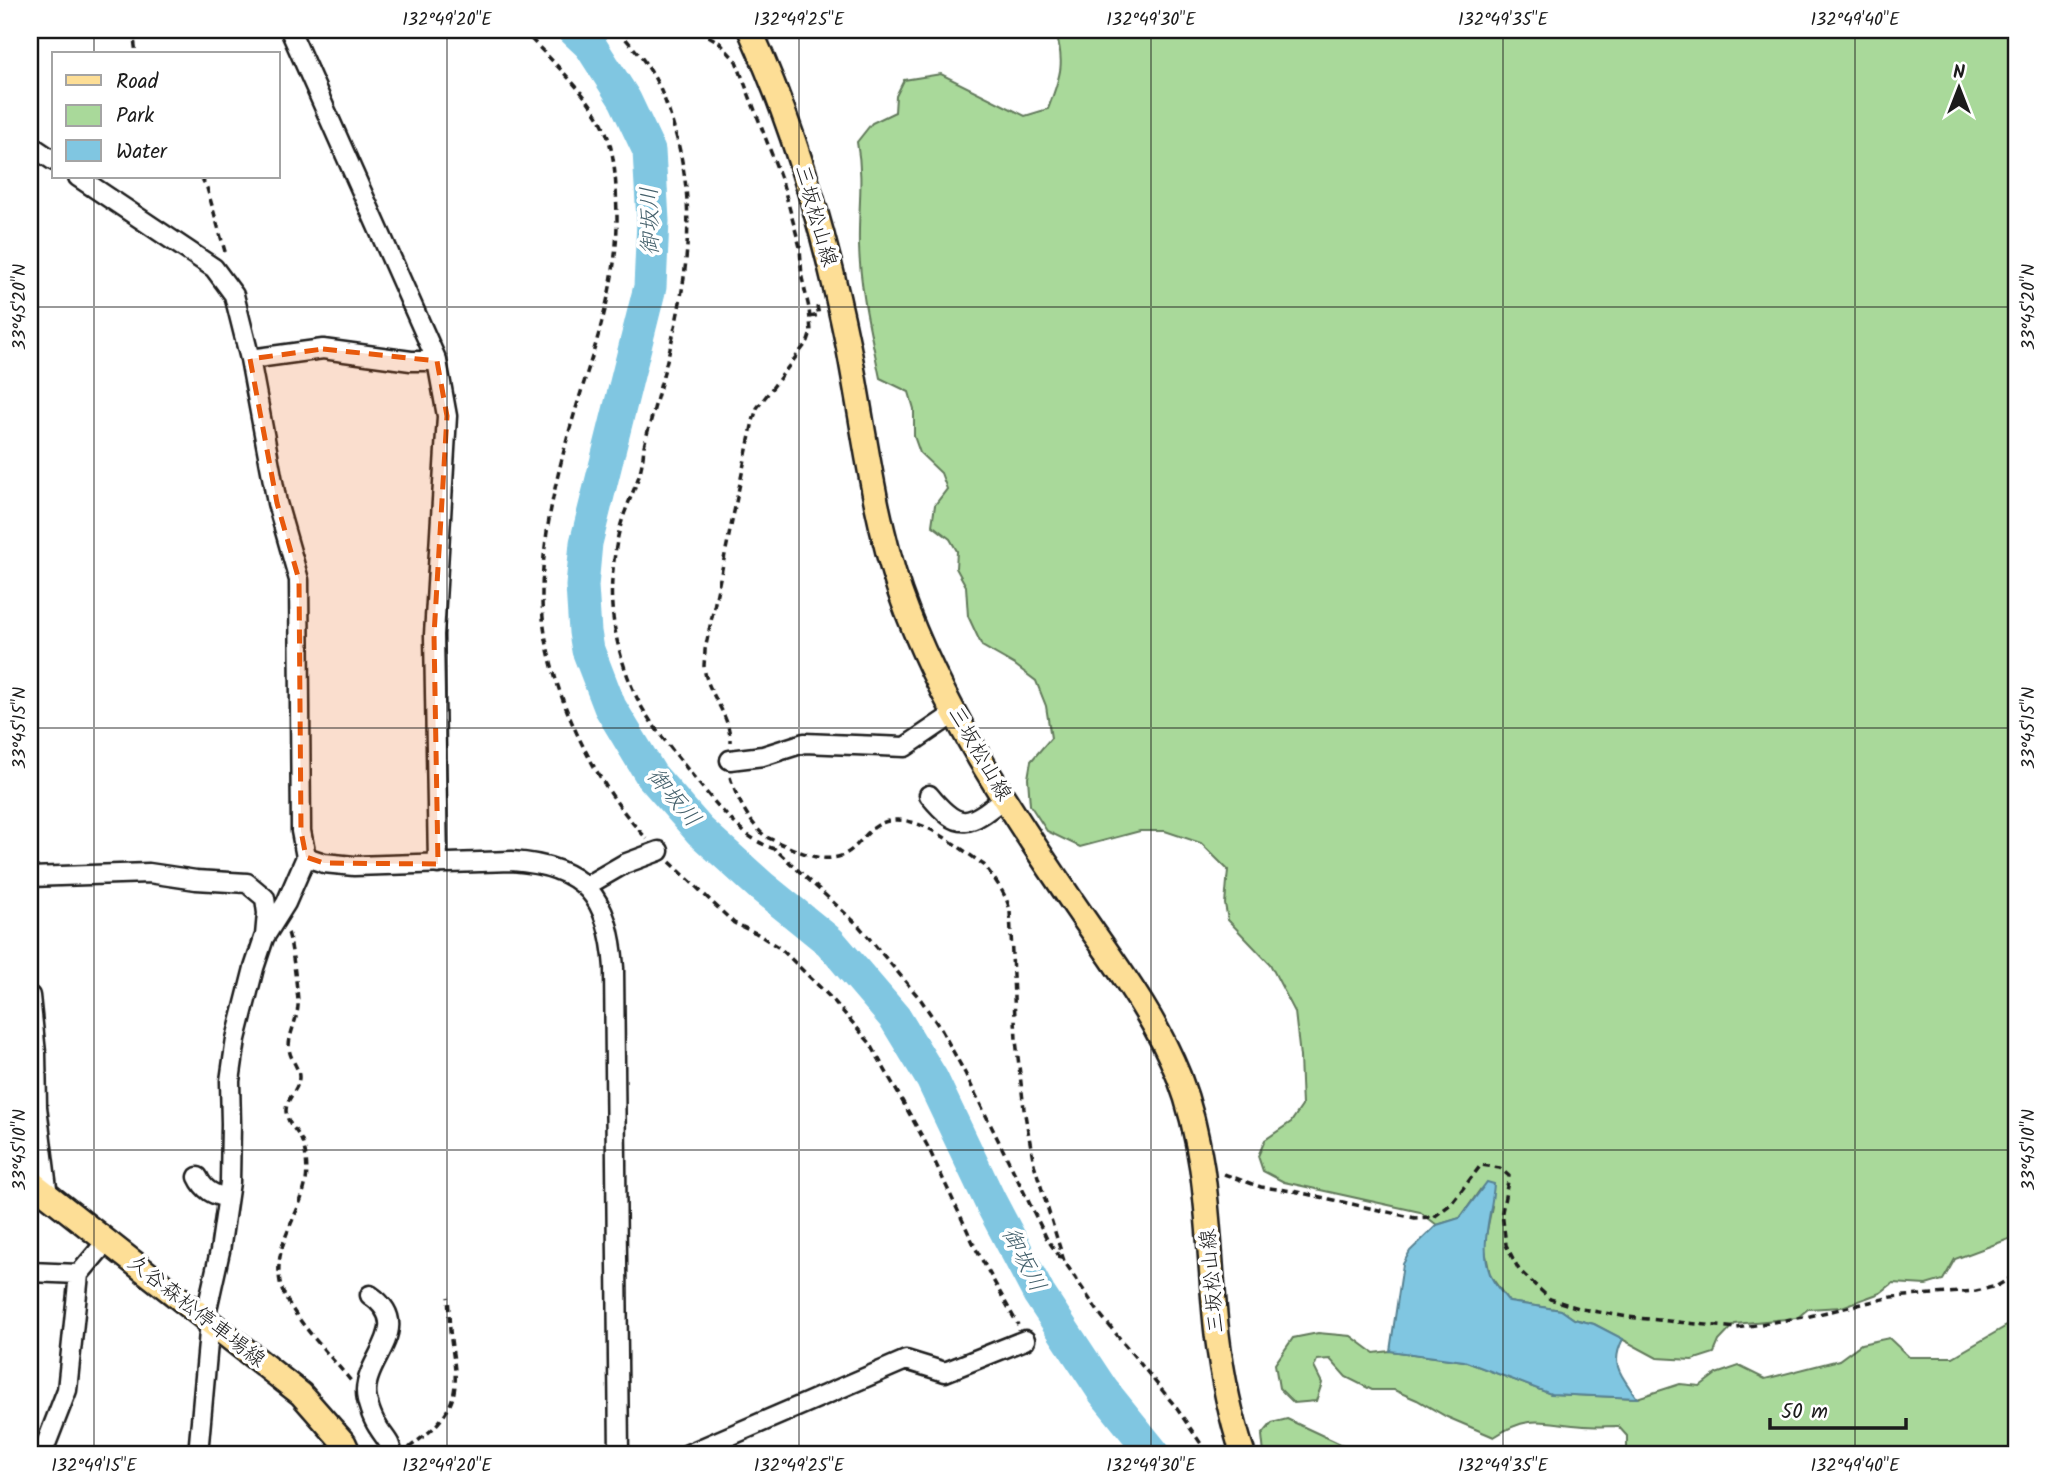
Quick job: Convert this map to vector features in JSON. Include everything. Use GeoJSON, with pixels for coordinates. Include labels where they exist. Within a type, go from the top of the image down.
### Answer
{"type":"FeatureCollection","features":[{"type":"Feature","properties":{"kind":"main road","name":"三坂松山線"},"geometry":{"type":"LineString","coordinates":[[750,30],[788,126],[829,261],[887,551],[920,643],[954,713],[1004,798],[1132,985],[1161,1034],[1180,1079],[1196,1128],[1205,1170],[1217,1335],[1225,1384],[1243,1454]]}},
{"type":"Feature","properties":{"kind":"main road","name":"久谷森松停車場線"},"geometry":{"type":"LineString","coordinates":[[30,1181],[301,1394],[338,1435],[349,1454]]}},
{"type":"Feature","properties":{"kind":"street"},"geometry":{"type":"LineString","coordinates":[[290,30],[437,361],[447,416],[434,635],[438,864]]}},
{"type":"Feature","properties":{"kind":"street"},"geometry":{"type":"LineString","coordinates":[[30,145],[52,160]]}},
{"type":"Feature","properties":{"kind":"street"},"geometry":{"type":"LineString","coordinates":[[80,178],[197,256],[221,276],[234,295],[250,359],[277,503],[299,580],[301,831],[306,857],[277,919],[264,938]]}},
{"type":"Feature","properties":{"kind":"street"},"geometry":{"type":"LineString","coordinates":[[250,359],[323,349],[411,361],[437,361]]}},
{"type":"Feature","properties":{"kind":"street"},"geometry":{"type":"LineString","coordinates":[[730,760],[763,756],[804,743],[905,747],[954,713]]}},
{"type":"Feature","properties":{"kind":"street"},"geometry":{"type":"LineString","coordinates":[[929,794],[943,811],[964,822],[979,818],[1004,798]]}},
{"type":"Feature","properties":{"kind":"street"},"geometry":{"type":"LineString","coordinates":[[586,887],[624,864],[659,851]]}},
{"type":"Feature","properties":{"kind":"street"},"geometry":{"type":"LineString","coordinates":[[306,857],[324,863],[354,866],[534,862],[556,867],[586,887],[606,918],[612,940],[614,968],[619,1454]]}},
{"type":"Feature","properties":{"kind":"street"},"geometry":{"type":"LineString","coordinates":[[30,877],[149,873],[196,880],[247,883],[265,898],[267,913],[264,938],[236,1039],[230,1081],[230,1182],[220,1251],[206,1314],[210,1321],[198,1454]]}},
{"type":"Feature","properties":{"kind":"street"},"geometry":{"type":"LineString","coordinates":[[30,996],[36,1053],[37,1107],[48,1196]]}},
{"type":"Feature","properties":{"kind":"street"},"geometry":{"type":"LineString","coordinates":[[198,1177],[202,1186],[227,1198]]}},
{"type":"Feature","properties":{"kind":"street"},"geometry":{"type":"LineString","coordinates":[[45,1454],[46,1444],[67,1390],[79,1274],[106,1242]]}},
{"type":"Feature","properties":{"kind":"street"},"geometry":{"type":"LineString","coordinates":[[30,1272],[79,1274]]}},
{"type":"Feature","properties":{"kind":"street"},"geometry":{"type":"LineString","coordinates":[[370,1295],[380,1302],[387,1314],[389,1333],[368,1380],[366,1393],[376,1424],[393,1448],[400,1452]]}},
{"type":"Feature","properties":{"kind":"street"},"geometry":{"type":"LineString","coordinates":[[688,1454],[906,1360],[945,1372],[1026,1340]]}},
{"type":"Feature","properties":{"kind":"path"},"geometry":{"type":"LineString","coordinates":[[133,30],[136,52]]}},
{"type":"Feature","properties":{"kind":"path"},"geometry":{"type":"LineString","coordinates":[[523,30],[585,98],[603,124],[612,156],[616,188],[617,228],[613,277],[595,348],[565,444],[546,539],[542,596],[545,633],[556,679],[577,735],[635,826],[734,923],[781,949],[833,1000],[870,1043],[928,1147],[976,1250],[1026,1340]]}},
{"type":"Feature","properties":{"kind":"path"},"geometry":{"type":"LineString","coordinates":[[618,30],[649,68],[672,120],[685,173],[688,215],[687,269],[683,296],[644,446],[643,471],[624,514],[615,554],[612,605],[629,680],[638,701],[657,730],[702,788],[743,832],[762,845],[775,849],[858,925],[921,1000],[959,1063],[1046,1238],[1063,1261]]}},
{"type":"Feature","properties":{"kind":"path"},"geometry":{"type":"LineString","coordinates":[[202,178],[207,187],[227,258],[226,268],[221,276]]}},
{"type":"Feature","properties":{"kind":"path"},"geometry":{"type":"LineString","coordinates":[[277,919],[292,940],[293,970],[299,1001],[289,1048],[299,1076],[298,1083],[288,1099],[287,1118],[304,1148],[307,1177],[285,1235],[279,1269],[280,1283],[286,1298],[311,1333],[355,1387],[366,1393]]}},
{"type":"Feature","properties":{"kind":"path"},"geometry":{"type":"LineString","coordinates":[[1205,1170],[1234,1175],[1261,1187],[1293,1191],[1415,1218],[1434,1217],[1451,1204],[1480,1165],[1500,1168],[1509,1176],[1502,1212],[1506,1245],[1519,1270],[1549,1299],[1582,1309],[1628,1317],[1737,1328],[1810,1316],[1892,1297],[1976,1291],[1997,1286],[2017,1274]]}},
{"type":"Feature","properties":{"kind":"path"},"geometry":{"type":"LineString","coordinates":[[400,1452],[436,1426],[446,1412],[455,1388],[457,1371],[450,1331],[448,1297]]}},
{"type":"Feature","properties":{"kind":"highlighted area"},"geometry":{"type":"Polygon","coordinates":[[[323,349],[437,361],[447,416],[434,635],[438,864],[324,863],[306,857],[301,831],[299,580],[277,503],[250,359],[323,349]]]}},
{"type":"Feature","properties":{"kind":"green space"},"geometry":{"type":"Polygon","coordinates":[[[1055,30],[1473,30],[1486,34],[1491,30],[2017,30],[2017,1236],[1955,1259],[1943,1280],[1926,1285],[1893,1283],[1880,1293],[1842,1307],[1808,1309],[1797,1318],[1735,1324],[1719,1341],[1714,1353],[1692,1360],[1657,1358],[1594,1324],[1574,1319],[1561,1310],[1509,1302],[1490,1275],[1484,1245],[1492,1206],[1480,1190],[1460,1218],[1437,1225],[1420,1212],[1284,1182],[1263,1171],[1258,1156],[1265,1140],[1291,1122],[1302,1106],[1295,1012],[1270,964],[1228,920],[1225,904],[1228,870],[1201,843],[1165,831],[1140,831],[1080,847],[1047,831],[1030,805],[1028,778],[1031,761],[1051,738],[1046,706],[1036,681],[982,646],[968,616],[966,586],[956,568],[957,551],[950,539],[932,525],[935,505],[947,489],[941,473],[920,453],[914,436],[914,409],[909,392],[880,378],[866,312],[860,262],[857,142],[872,123],[895,112],[896,96],[904,80],[941,74],[1025,116],[1048,109],[1056,88],[1061,61],[1055,30]]]}},
{"type":"Feature","properties":{"kind":"green space"},"geometry":{"type":"Polygon","coordinates":[[[2017,1320],[2017,1454],[1627,1454],[1627,1436],[1618,1426],[1539,1421],[1519,1424],[1494,1437],[1394,1390],[1372,1390],[1346,1377],[1330,1359],[1317,1360],[1314,1367],[1322,1383],[1316,1401],[1294,1403],[1279,1388],[1275,1364],[1293,1338],[1318,1333],[1351,1336],[1374,1353],[1390,1351],[1464,1361],[1551,1394],[1637,1398],[1680,1384],[1700,1386],[1716,1374],[1739,1366],[1765,1379],[1839,1360],[1861,1344],[1889,1338],[1909,1357],[1953,1357],[2017,1320]]]}},
{"type":"Feature","properties":{"kind":"green space"},"geometry":{"type":"Polygon","coordinates":[[[1287,1419],[1362,1454],[1264,1454],[1262,1435],[1272,1423],[1287,1419]]]}},
{"type":"Feature","properties":{"kind":"water"},"geometry":{"type":"Polygon","coordinates":[[[1487,1182],[1494,1184],[1486,1252],[1490,1274],[1496,1285],[1509,1302],[1561,1310],[1574,1319],[1594,1324],[1623,1339],[1617,1364],[1622,1377],[1637,1398],[1551,1394],[1464,1361],[1390,1351],[1403,1264],[1410,1251],[1437,1225],[1460,1218],[1487,1182]]]}},
{"type":"Feature","properties":{"kind":"waterway","name":"御坂川"},"geometry":{"type":"LineString","coordinates":[[574,30],[590,45],[625,100],[649,151],[653,221],[650,287],[586,543],[582,586],[588,650],[610,707],[651,775],[700,831],[761,886],[830,942],[895,1018],[932,1079],[990,1201],[1039,1294],[1103,1391],[1154,1454]]}}]}
